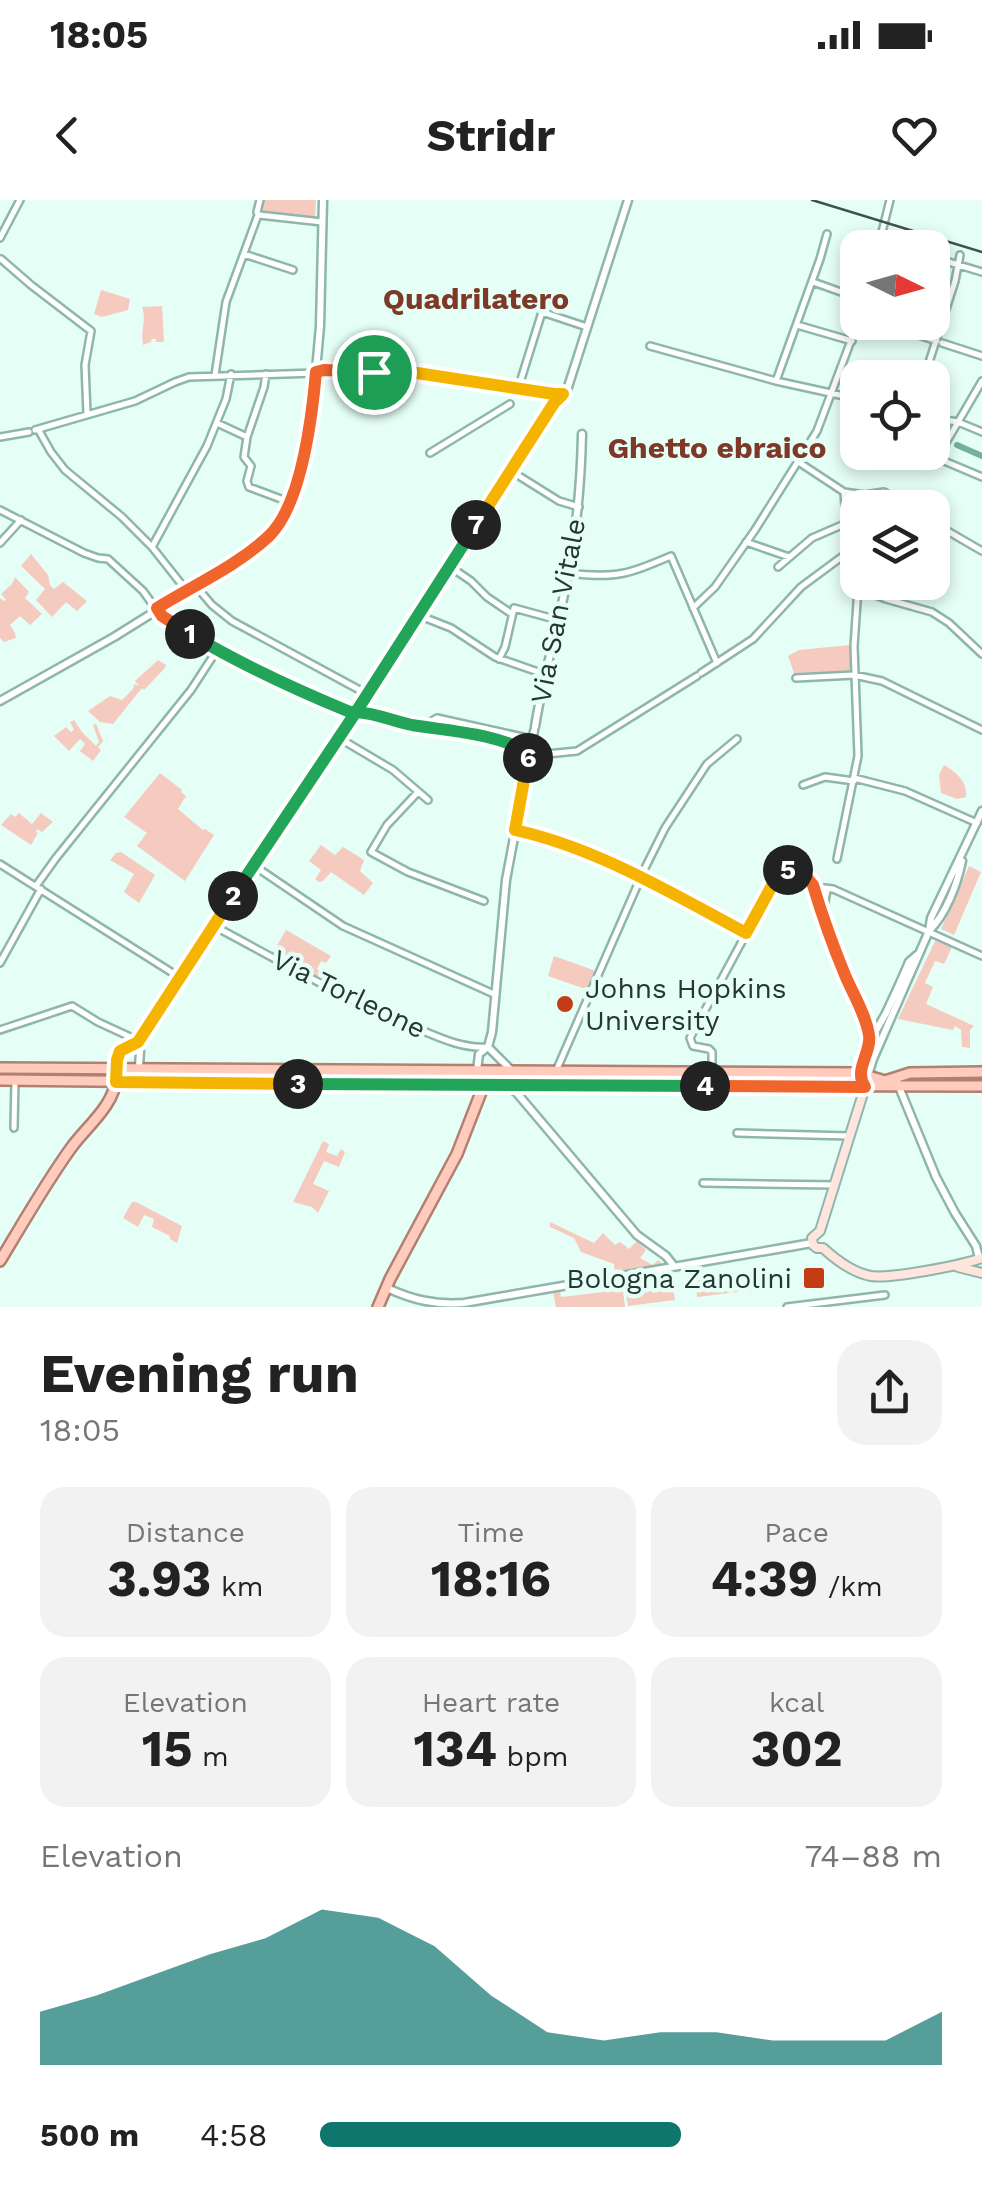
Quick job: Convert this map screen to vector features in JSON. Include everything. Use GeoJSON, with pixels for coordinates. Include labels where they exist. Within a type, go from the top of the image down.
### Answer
{"type":"FeatureCollection","features":[{"type":"Feature","properties":{"kind":"main road"},"geometry":{"type":"LineString","coordinates":[[0,1068],[116,1082],[865,1087],[898,1082],[920,1072],[982,1072]]}},
{"type":"Feature","properties":{"kind":"main road"},"geometry":{"type":"LineString","coordinates":[[0,1080],[83,1075],[98,1070],[512,1071],[865,1074],[898,1082],[982,1086]]}},
{"type":"Feature","properties":{"kind":"main road"},"geometry":{"type":"LineString","coordinates":[[0,1260],[72,1146],[109,1100],[116,1070]]}},
{"type":"Feature","properties":{"kind":"main road"},"geometry":{"type":"LineString","coordinates":[[477,1071],[484,1085]]}},
{"type":"Feature","properties":{"kind":"main road"},"geometry":{"type":"LineString","coordinates":[[378,1307],[458,1153],[492,1071]]}},
{"type":"Feature","properties":{"kind":"main road"},"geometry":{"type":"LineString","coordinates":[[820,1234],[865,1087]]}},
{"type":"Feature","properties":{"kind":"main road"},"geometry":{"type":"LineString","coordinates":[[823,1248],[824,1235],[813,1236],[815,1248],[823,1248],[872,1276],[980,1267]]}},
{"type":"Feature","properties":{"kind":"street"},"geometry":{"type":"LineString","coordinates":[[0,238],[20,200]]}},
{"type":"Feature","properties":{"kind":"street"},"geometry":{"type":"LineString","coordinates":[[215,375],[226,302],[260,200]]}},
{"type":"Feature","properties":{"kind":"street"},"geometry":{"type":"LineString","coordinates":[[0,701],[231,564],[268,536],[283,516],[308,432],[316,372],[322,200]]}},
{"type":"Feature","properties":{"kind":"street"},"geometry":{"type":"LineString","coordinates":[[98,1070],[138,1041],[554,403],[567,390],[628,200]]}},
{"type":"Feature","properties":{"kind":"street"},"geometry":{"type":"LineString","coordinates":[[882,230],[890,200]]}},
{"type":"Feature","properties":{"kind":"street"},"geometry":{"type":"LineString","coordinates":[[258,215],[322,222]]}},
{"type":"Feature","properties":{"kind":"street"},"geometry":{"type":"LineString","coordinates":[[776,380],[827,234]]}},
{"type":"Feature","properties":{"kind":"street"},"geometry":{"type":"LineString","coordinates":[[244,254],[294,270]]}},
{"type":"Feature","properties":{"kind":"street"},"geometry":{"type":"LineString","coordinates":[[931,360],[960,255]]}},
{"type":"Feature","properties":{"kind":"street"},"geometry":{"type":"LineString","coordinates":[[0,257],[89,328],[92,335],[85,365],[87,414]]}},
{"type":"Feature","properties":{"kind":"street"},"geometry":{"type":"LineString","coordinates":[[950,262],[982,272]]}},
{"type":"Feature","properties":{"kind":"street"},"geometry":{"type":"LineString","coordinates":[[812,282],[840,292]]}},
{"type":"Feature","properties":{"kind":"street"},"geometry":{"type":"LineString","coordinates":[[518,388],[542,312],[587,327]]}},
{"type":"Feature","properties":{"kind":"street"},"geometry":{"type":"LineString","coordinates":[[693,608],[715,587],[819,426],[852,341],[796,325]]}},
{"type":"Feature","properties":{"kind":"street"},"geometry":{"type":"LineString","coordinates":[[932,340],[982,356]]}},
{"type":"Feature","properties":{"kind":"street"},"geometry":{"type":"LineString","coordinates":[[374,345],[374,372]]}},
{"type":"Feature","properties":{"kind":"street"},"geometry":{"type":"LineString","coordinates":[[650,346],[840,395]]}},
{"type":"Feature","properties":{"kind":"street"},"geometry":{"type":"LineString","coordinates":[[0,437],[135,401],[189,377],[215,375],[401,371],[563,394]]}},
{"type":"Feature","properties":{"kind":"street"},"geometry":{"type":"LineString","coordinates":[[152,547],[217,423],[231,374]]}},
{"type":"Feature","properties":{"kind":"street"},"geometry":{"type":"LineString","coordinates":[[266,374],[244,454],[251,466],[247,481],[249,487],[290,502]]}},
{"type":"Feature","properties":{"kind":"street"},"geometry":{"type":"LineString","coordinates":[[982,381],[937,458],[982,477]]}},
{"type":"Feature","properties":{"kind":"street"},"geometry":{"type":"LineString","coordinates":[[430,453],[510,404]]}},
{"type":"Feature","properties":{"kind":"street"},"geometry":{"type":"LineString","coordinates":[[950,421],[982,432]]}},
{"type":"Feature","properties":{"kind":"street"},"geometry":{"type":"LineString","coordinates":[[217,423],[248,437]]}},
{"type":"Feature","properties":{"kind":"street"},"geometry":{"type":"LineString","coordinates":[[34,430],[65,470],[122,517],[186,590]]}},
{"type":"Feature","properties":{"kind":"street","name":"Via San Vitale"},"geometry":{"type":"LineString","coordinates":[[490,1049],[500,906],[544,674],[568,574],[578,507],[582,434]]}},
{"type":"Feature","properties":{"kind":"street"},"geometry":{"type":"LineString","coordinates":[[797,461],[841,490]]}},
{"type":"Feature","properties":{"kind":"street"},"geometry":{"type":"LineString","coordinates":[[511,470],[559,501],[578,507]]}},
{"type":"Feature","properties":{"kind":"street"},"geometry":{"type":"LineString","coordinates":[[0,510],[84,553],[106,558],[143,590],[165,618],[292,688],[350,712],[516,745],[529,753],[578,751],[756,636],[804,584],[840,558]]}},
{"type":"Feature","properties":{"kind":"street"},"geometry":{"type":"LineString","coordinates":[[0,543],[21,520]]}},
{"type":"Feature","properties":{"kind":"street"},"geometry":{"type":"LineString","coordinates":[[778,567],[812,538],[840,525]]}},
{"type":"Feature","properties":{"kind":"street"},"geometry":{"type":"LineString","coordinates":[[950,532],[982,551]]}},
{"type":"Feature","properties":{"kind":"street"},"geometry":{"type":"LineString","coordinates":[[746,542],[789,557]]}},
{"type":"Feature","properties":{"kind":"street"},"geometry":{"type":"LineString","coordinates":[[568,574],[617,576],[670,556],[716,663]]}},
{"type":"Feature","properties":{"kind":"street"},"geometry":{"type":"LineString","coordinates":[[449,566],[512,614]]}},
{"type":"Feature","properties":{"kind":"street"},"geometry":{"type":"LineString","coordinates":[[195,585],[215,609],[232,621],[367,694]]}},
{"type":"Feature","properties":{"kind":"street"},"geometry":{"type":"LineString","coordinates":[[836,859],[854,780],[858,728],[854,675],[857,600]]}},
{"type":"Feature","properties":{"kind":"street"},"geometry":{"type":"LineString","coordinates":[[886,600],[932,612],[982,654]]}},
{"type":"Feature","properties":{"kind":"street"},"geometry":{"type":"LineString","coordinates":[[499,659],[516,608],[558,620]]}},
{"type":"Feature","properties":{"kind":"street"},"geometry":{"type":"LineString","coordinates":[[418,615],[451,628],[499,659],[544,674]]}},
{"type":"Feature","properties":{"kind":"street"},"geometry":{"type":"LineString","coordinates":[[0,963],[56,858],[191,690],[217,650]]}},
{"type":"Feature","properties":{"kind":"street"},"geometry":{"type":"LineString","coordinates":[[796,678],[854,675],[896,687],[982,730]]}},
{"type":"Feature","properties":{"kind":"street"},"geometry":{"type":"LineString","coordinates":[[425,725],[437,718],[497,732],[534,732]]}},
{"type":"Feature","properties":{"kind":"street"},"geometry":{"type":"LineString","coordinates":[[495,741],[497,732]]}},
{"type":"Feature","properties":{"kind":"street"},"geometry":{"type":"LineString","coordinates":[[339,738],[393,770],[428,800]]}},
{"type":"Feature","properties":{"kind":"street"},"geometry":{"type":"LineString","coordinates":[[556,1072],[670,821],[707,764],[737,739]]}},
{"type":"Feature","properties":{"kind":"street"},"geometry":{"type":"LineString","coordinates":[[803,785],[825,778],[905,790],[976,823]]}},
{"type":"Feature","properties":{"kind":"street"},"geometry":{"type":"LineString","coordinates":[[418,792],[387,825],[371,852],[399,868],[484,901]]}},
{"type":"Feature","properties":{"kind":"street"},"geometry":{"type":"LineString","coordinates":[[865,1074],[864,1058],[873,1035],[915,965],[929,931],[938,922],[982,811]]}},
{"type":"Feature","properties":{"kind":"street"},"geometry":{"type":"LineString","coordinates":[[515,830],[580,850],[746,933]]}},
{"type":"Feature","properties":{"kind":"street"},"geometry":{"type":"LineString","coordinates":[[0,864],[180,977]]}},
{"type":"Feature","properties":{"kind":"street"},"geometry":{"type":"LineString","coordinates":[[253,865],[343,926],[496,995]]}},
{"type":"Feature","properties":{"kind":"street"},"geometry":{"type":"LineString","coordinates":[[712,1086],[711,1050],[692,1046],[690,1038],[781,869],[818,889],[833,889],[982,956]]}},
{"type":"Feature","properties":{"kind":"street"},"geometry":{"type":"LineString","coordinates":[[812,883],[873,1035]]}},
{"type":"Feature","properties":{"kind":"street"},"geometry":{"type":"LineString","coordinates":[[824,915],[827,890]]}},
{"type":"Feature","properties":{"kind":"street","name":"Via Torleone"},"geometry":{"type":"LineString","coordinates":[[214,926],[378,1013],[456,1044],[490,1049]]}},
{"type":"Feature","properties":{"kind":"street"},"geometry":{"type":"LineString","coordinates":[[0,1030],[72,1006],[138,1041],[138,1082]]}},
{"type":"Feature","properties":{"kind":"street"},"geometry":{"type":"LineString","coordinates":[[865,1087],[861,1083],[888,1014]]}},
{"type":"Feature","properties":{"kind":"street"},"geometry":{"type":"LineString","coordinates":[[477,1071],[479,1054],[490,1049]]}},
{"type":"Feature","properties":{"kind":"street"},"geometry":{"type":"LineString","coordinates":[[490,1049],[492,1071]]}},
{"type":"Feature","properties":{"kind":"street"},"geometry":{"type":"LineString","coordinates":[[490,1049],[512,1071]]}},
{"type":"Feature","properties":{"kind":"street"},"geometry":{"type":"LineString","coordinates":[[116,1070],[120,1051]]}},
{"type":"Feature","properties":{"kind":"street"},"geometry":{"type":"LineString","coordinates":[[875,1053],[876,1071],[885,1080]]}},
{"type":"Feature","properties":{"kind":"street"},"geometry":{"type":"LineString","coordinates":[[14,1080],[14,1128]]}},
{"type":"Feature","properties":{"kind":"street"},"geometry":{"type":"LineString","coordinates":[[898,1082],[930,1164],[954,1213],[976,1246],[980,1267]]}},
{"type":"Feature","properties":{"kind":"street"},"geometry":{"type":"LineString","coordinates":[[505,1085],[637,1235],[674,1266]]}},
{"type":"Feature","properties":{"kind":"street"},"geometry":{"type":"LineString","coordinates":[[526,1105],[525,1092],[531,1085]]}},
{"type":"Feature","properties":{"kind":"street"},"geometry":{"type":"LineString","coordinates":[[736,1133],[850,1136]]}},
{"type":"Feature","properties":{"kind":"street"},"geometry":{"type":"LineString","coordinates":[[703,1183],[835,1185]]}},
{"type":"Feature","properties":{"kind":"street"},"geometry":{"type":"LineString","coordinates":[[387,1288],[426,1302],[452,1304],[812,1243]]}},
{"type":"Feature","properties":{"kind":"street"},"geometry":{"type":"LineString","coordinates":[[666,1256],[686,1263]]}},
{"type":"Feature","properties":{"kind":"street"},"geometry":{"type":"LineString","coordinates":[[786,1307],[885,1295]]}},
{"type":"Feature","properties":{"kind":"shaded area"},"geometry":{"type":"Polygon","coordinates":[[[262,200],[316,200],[315,218],[263,213],[262,200]]]}},
{"type":"Feature","properties":{"kind":"shaded area"},"geometry":{"type":"Polygon","coordinates":[[[101,290],[130,299],[128,310],[102,317],[94,314],[101,290]]]}},
{"type":"Feature","properties":{"kind":"shaded area"},"geometry":{"type":"Polygon","coordinates":[[[162,306],[164,342],[152,339],[143,345],[142,307],[162,306]]]}},
{"type":"Feature","properties":{"kind":"shaded area"},"geometry":{"type":"Polygon","coordinates":[[[31,554],[54,589],[63,582],[87,601],[77,611],[66,602],[52,617],[36,600],[45,589],[21,566],[31,554]]]}},
{"type":"Feature","properties":{"kind":"shaded area"},"geometry":{"type":"Polygon","coordinates":[[[15,577],[29,592],[25,598],[42,614],[30,625],[20,616],[10,625],[16,638],[4,642],[0,638],[0,598],[6,600],[1,594],[15,577]]]}},
{"type":"Feature","properties":{"kind":"shaded area"},"geometry":{"type":"Polygon","coordinates":[[[850,645],[851,673],[795,676],[788,656],[799,650],[850,645]]]}},
{"type":"Feature","properties":{"kind":"shaded area"},"geometry":{"type":"Polygon","coordinates":[[[158,660],[166,665],[164,669],[142,688],[113,724],[100,722],[88,711],[110,696],[122,700],[134,684],[139,686],[135,681],[158,660]]]}},
{"type":"Feature","properties":{"kind":"shaded area"},"geometry":{"type":"Polygon","coordinates":[[[74,720],[96,746],[96,724],[103,741],[93,761],[80,751],[85,744],[80,739],[69,751],[54,736],[66,727],[74,730],[70,722],[74,720]]]}},
{"type":"Feature","properties":{"kind":"shaded area"},"geometry":{"type":"Polygon","coordinates":[[[944,765],[960,778],[966,797],[957,799],[941,793],[939,775],[944,765]]]}},
{"type":"Feature","properties":{"kind":"shaded area"},"geometry":{"type":"Polygon","coordinates":[[[160,773],[186,796],[178,809],[214,835],[185,881],[137,846],[147,833],[124,817],[160,773]]]}},
{"type":"Feature","properties":{"kind":"shaded area"},"geometry":{"type":"Polygon","coordinates":[[[19,813],[32,824],[41,813],[53,822],[42,832],[37,829],[31,845],[1,825],[11,814],[15,817],[19,813]]]}},
{"type":"Feature","properties":{"kind":"shaded area"},"geometry":{"type":"Polygon","coordinates":[[[321,845],[335,855],[343,847],[364,860],[360,871],[373,883],[364,895],[331,872],[323,881],[315,879],[321,870],[309,861],[321,845]]]}},
{"type":"Feature","properties":{"kind":"shaded area"},"geometry":{"type":"Polygon","coordinates":[[[121,852],[155,875],[139,903],[124,892],[134,874],[110,860],[121,852]]]}},
{"type":"Feature","properties":{"kind":"shaded area"},"geometry":{"type":"Polygon","coordinates":[[[969,866],[981,872],[954,935],[941,929],[969,866]]]}},
{"type":"Feature","properties":{"kind":"shaded area"},"geometry":{"type":"Polygon","coordinates":[[[286,930],[331,956],[326,963],[321,961],[316,980],[272,954],[286,930]]]}},
{"type":"Feature","properties":{"kind":"shaded area"},"geometry":{"type":"Polygon","coordinates":[[[936,939],[952,947],[944,964],[935,961],[925,983],[933,987],[926,1004],[974,1026],[970,1030],[970,1048],[962,1047],[961,1030],[955,1026],[953,1030],[898,1019],[936,939]]]}},
{"type":"Feature","properties":{"kind":"shaded area"},"geometry":{"type":"Polygon","coordinates":[[[554,956],[596,971],[588,990],[548,976],[554,956]]]}},
{"type":"Feature","properties":{"kind":"shaded area"},"geometry":{"type":"Polygon","coordinates":[[[323,1141],[329,1144],[326,1152],[337,1156],[341,1149],[345,1152],[339,1167],[324,1161],[313,1184],[329,1191],[318,1213],[312,1207],[293,1202],[323,1141]]]}},
{"type":"Feature","properties":{"kind":"shaded area"},"geometry":{"type":"Polygon","coordinates":[[[132,1202],[182,1226],[177,1243],[152,1227],[154,1219],[144,1215],[138,1227],[123,1218],[132,1202]]]}},
{"type":"Feature","properties":{"kind":"shaded area"},"geometry":{"type":"Polygon","coordinates":[[[550,1222],[594,1243],[603,1233],[615,1245],[620,1242],[629,1249],[637,1241],[646,1250],[640,1258],[653,1265],[658,1260],[664,1265],[615,1273],[614,1264],[581,1252],[574,1238],[550,1227],[550,1222]]]}},
{"type":"Feature","properties":{"kind":"shaded area"},"geometry":{"type":"Polygon","coordinates":[[[760,1271],[761,1289],[697,1297],[695,1278],[760,1271]]]}},
{"type":"Feature","properties":{"kind":"shaded area"},"geometry":{"type":"Polygon","coordinates":[[[672,1282],[675,1300],[628,1306],[625,1288],[672,1282]]]}},
{"type":"Feature","properties":{"kind":"shaded area"},"geometry":{"type":"Polygon","coordinates":[[[602,1283],[622,1283],[625,1307],[556,1307],[553,1292],[560,1291],[561,1297],[603,1292],[602,1283]]]}},
{"type":"Feature","properties":{"kind":"waterway"},"geometry":{"type":"LineString","coordinates":[[957,445],[982,456]]}},
{"type":"Feature","properties":{"kind":"tram line"},"geometry":{"type":"LineString","coordinates":[[812,200],[982,252]]}},
{"type":"Feature","properties":{"kind":"place","name":"Johns Hopkins University"},"geometry":{"type":"Point","coordinates":[565,1004]}},
{"type":"Feature","properties":{"kind":"place","name":"Bologna Zanolini"},"geometry":{"type":"Point","coordinates":[814,1278]}},
{"type":"Feature","properties":{"kind":"district","name":"Quadrilatero"},"geometry":{"type":"Point","coordinates":[476,298]}},
{"type":"Feature","properties":{"kind":"district","name":"Ghetto ebraico"},"geometry":{"type":"Point","coordinates":[717,447]}},
{"type":"Feature","properties":{"kind":"route"},"geometry":{"type":"LineString","coordinates":[[374,372],[316,372],[300,468],[290,502],[276,528],[231,564],[157,608],[162,616],[226,656],[356,712],[138,1042],[120,1051],[116,1082],[865,1087],[860,1080],[871,1039],[808,879],[781,869],[746,933],[639,876],[580,850],[515,830],[529,753],[516,745],[356,712],[563,394],[401,371],[374,372]]}}]}
